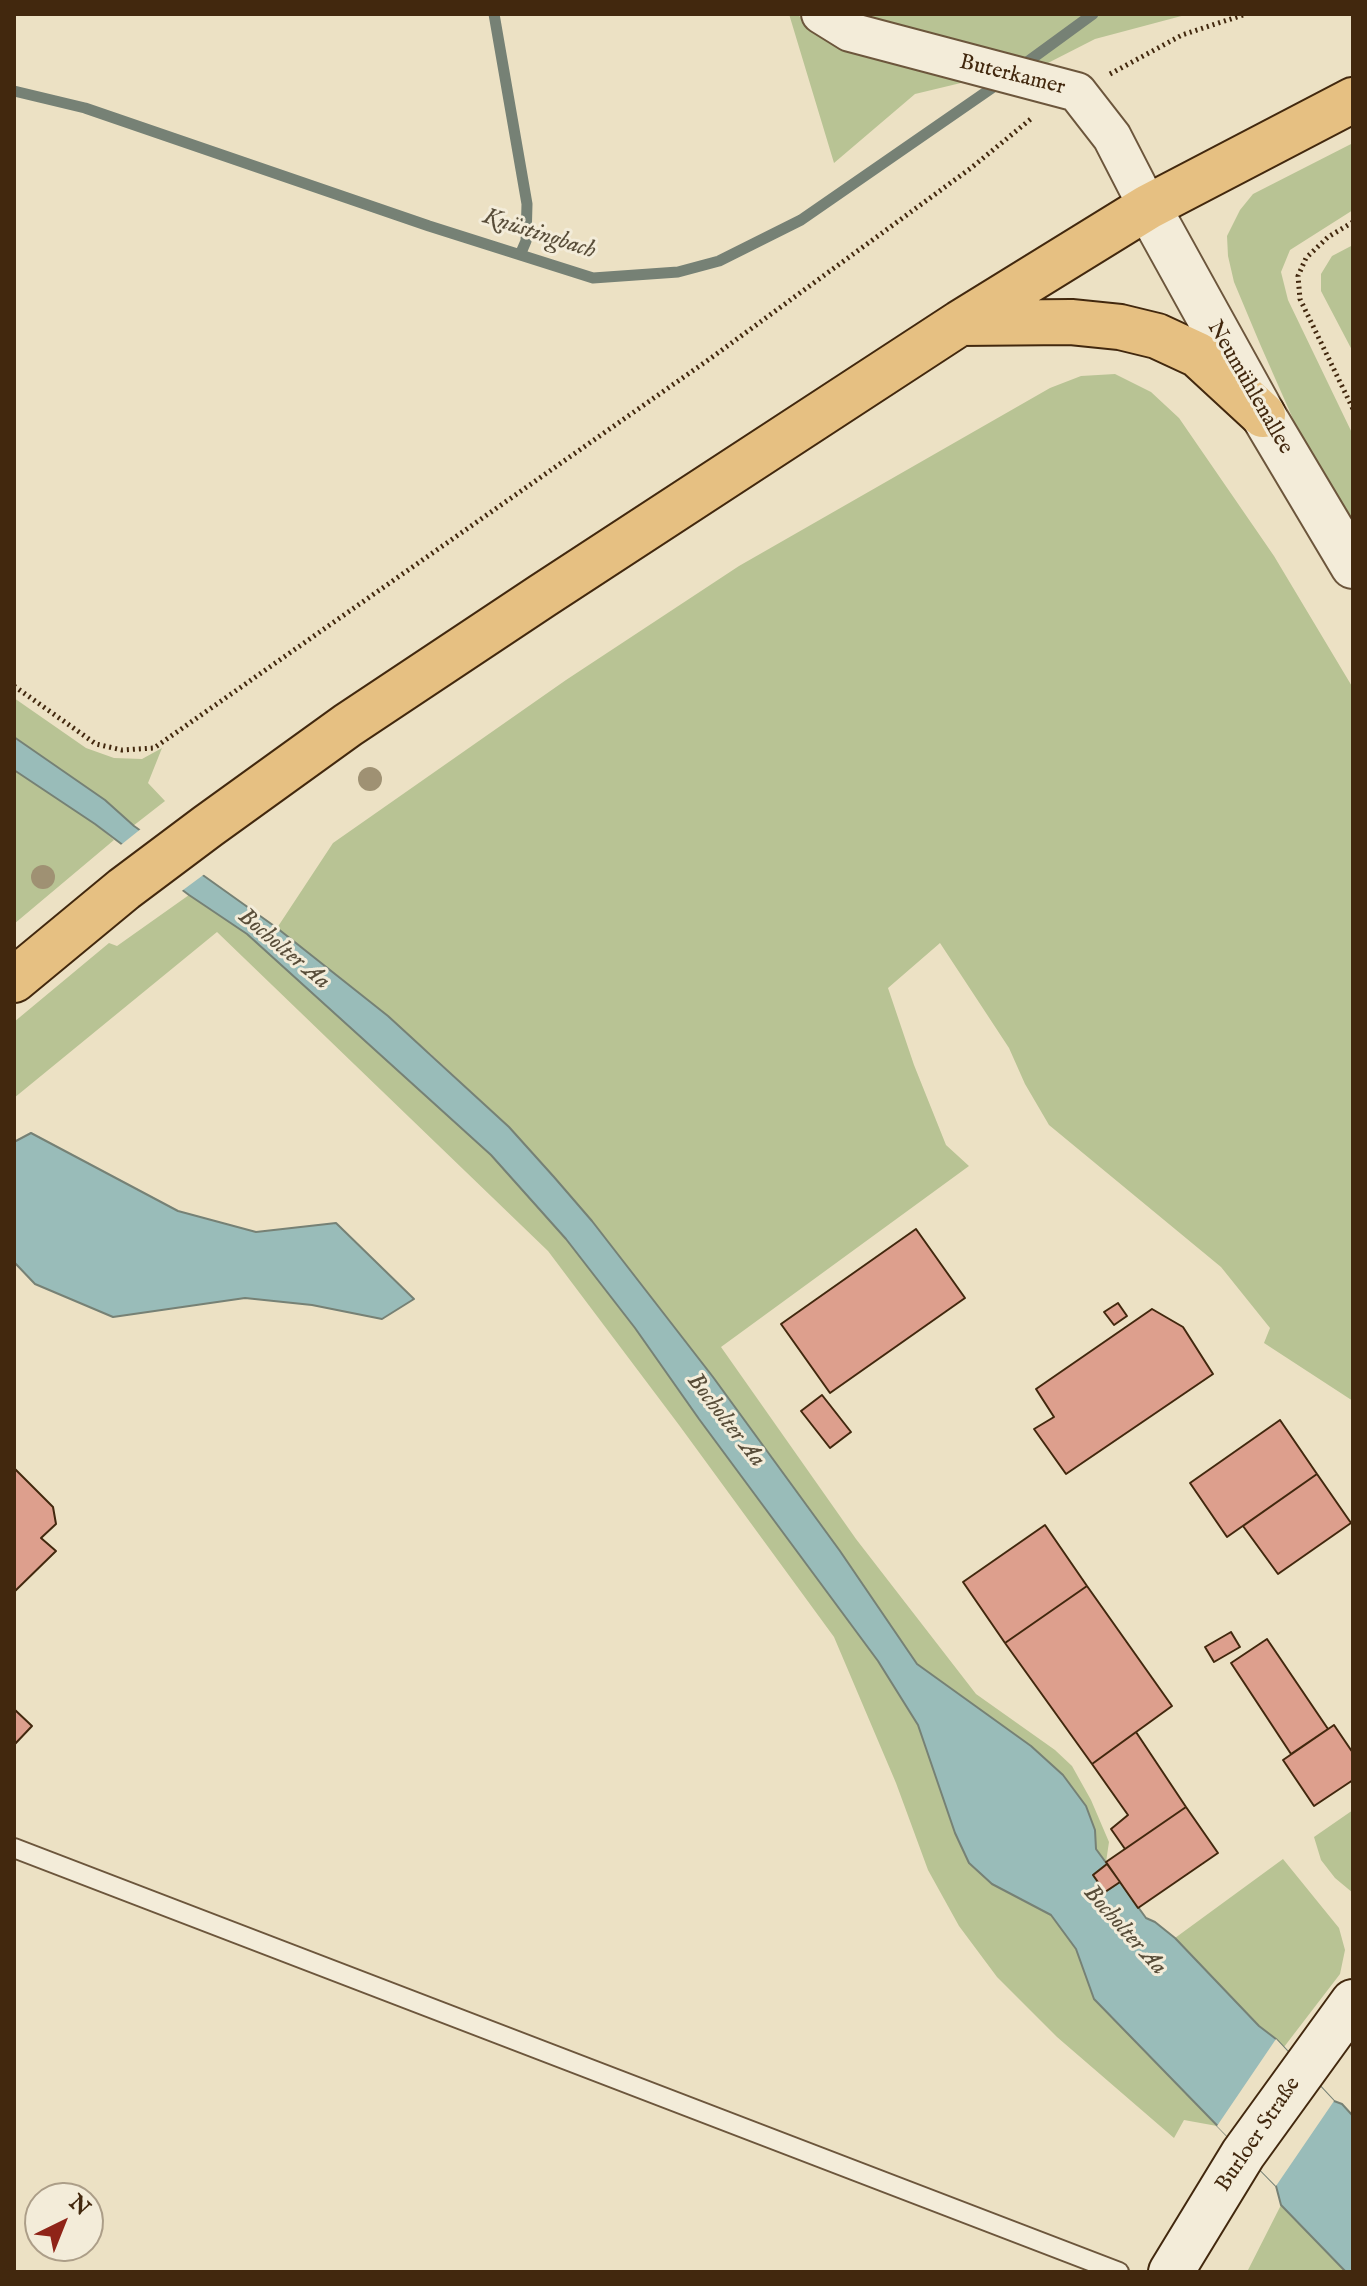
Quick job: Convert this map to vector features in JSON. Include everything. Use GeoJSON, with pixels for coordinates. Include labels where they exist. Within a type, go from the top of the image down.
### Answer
{"type":"FeatureCollection","features":[{"type":"Feature","properties":{"kind":"main road"},"geometry":{"type":"LineString","coordinates":[[14,980],[124,889],[208,826],[348,725],[529,604],[960,323],[1148,207],[1353,100]]}},
{"type":"Feature","properties":{"kind":"main road"},"geometry":{"type":"LineString","coordinates":[[960,323],[1071,322],[1120,327],[1157,336],[1198,355],[1263,415]]}},
{"type":"Feature","properties":{"kind":"street","name":"Buterkamer"},"geometry":{"type":"LineString","coordinates":[[821,14],[850,32],[1077,92],[1112,137],[1148,207]]}},
{"type":"Feature","properties":{"kind":"street","name":"Neumühlenallee"},"geometry":{"type":"LineString","coordinates":[[1148,207],[1263,415],[1353,566]]}},
{"type":"Feature","properties":{"kind":"street","name":"Burloer Straße"},"geometry":{"type":"LineString","coordinates":[[1171,2272],[1243,2154],[1353,2002]]}},
{"type":"Feature","properties":{"kind":"lane"},"geometry":{"type":"LineString","coordinates":[[14,1848],[1119,2272]]}},
{"type":"Feature","properties":{"kind":"path"},"geometry":{"type":"LineString","coordinates":[[14,686],[96,744],[122,750],[154,748],[711,358],[971,168],[1030,119],[1182,35],[1246,14]]}},
{"type":"Feature","properties":{"kind":"path"},"geometry":{"type":"LineString","coordinates":[[1353,222],[1328,237],[1306,258],[1298,276],[1300,299],[1353,409]]}},
{"type":"Feature","properties":{"kind":"green space"},"geometry":{"type":"Polygon","coordinates":[[[789,14],[797,14],[815,31],[833,40],[965,82],[915,94],[834,163],[789,14]]]}},
{"type":"Feature","properties":{"kind":"green space"},"geometry":{"type":"Polygon","coordinates":[[[841,14],[1189,14],[1095,39],[1046,64],[841,14]]]}},
{"type":"Feature","properties":{"kind":"green space"},"geometry":{"type":"Polygon","coordinates":[[[1353,143],[1353,210],[1290,250],[1281,272],[1288,300],[1353,435],[1353,526],[1348,525],[1297,428],[1260,344],[1234,282],[1227,236],[1240,210],[1253,194],[1353,143]]]}},
{"type":"Feature","properties":{"kind":"green space"},"geometry":{"type":"Polygon","coordinates":[[[1353,245],[1353,352],[1321,291],[1321,274],[1332,256],[1353,245]]]}},
{"type":"Feature","properties":{"kind":"green space"},"geometry":{"type":"Polygon","coordinates":[[[1115,374],[1151,392],[1179,418],[1274,556],[1353,688],[1353,1401],[1264,1343],[1270,1328],[1221,1267],[1049,1125],[1009,1048],[940,943],[888,988],[946,1145],[969,1166],[721,1347],[856,1539],[976,1694],[1055,1750],[1072,1766],[1109,1842],[1106,1862],[1096,1849],[1095,1829],[1031,1746],[917,1664],[840,1551],[713,1377],[554,1177],[509,1127],[431,1054],[277,928],[333,843],[566,680],[739,566],[1050,388],[1081,376],[1115,374]]]}},
{"type":"Feature","properties":{"kind":"green space"},"geometry":{"type":"Polygon","coordinates":[[[14,698],[86,748],[114,758],[142,759],[162,748],[148,783],[165,801],[133,826],[105,800],[14,737],[14,698]]]}},
{"type":"Feature","properties":{"kind":"green space"},"geometry":{"type":"Polygon","coordinates":[[[14,770],[114,840],[14,924],[14,770]]]}},
{"type":"Feature","properties":{"kind":"green space"},"geometry":{"type":"Polygon","coordinates":[[[189,895],[247,934],[359,1034],[491,1155],[566,1239],[635,1328],[878,1661],[918,1725],[955,1833],[969,1863],[992,1884],[1051,1915],[1076,1949],[1094,1999],[1217,2126],[1184,2120],[1174,2138],[1057,2037],[997,1977],[959,1926],[928,1870],[896,1783],[834,1637],[679,1425],[548,1251],[217,932],[14,1098],[14,1022],[109,943],[117,946],[189,895]]]}},
{"type":"Feature","properties":{"kind":"green space"},"geometry":{"type":"Polygon","coordinates":[[[1353,1810],[1353,1893],[1335,1878],[1321,1860],[1314,1837],[1353,1810]]]}},
{"type":"Feature","properties":{"kind":"green space"},"geometry":{"type":"Polygon","coordinates":[[[1283,1859],[1339,1928],[1345,1950],[1340,1974],[1284,2047],[1259,2026],[1175,1938],[1283,1859]]]}},
{"type":"Feature","properties":{"kind":"green space"},"geometry":{"type":"Polygon","coordinates":[[[1281,2205],[1346,2272],[1247,2272],[1281,2205]]]}},
{"type":"Feature","properties":{"kind":"water","name":"Bocholter Aa"},"geometry":{"type":"Polygon","coordinates":[[[14,737],[105,800],[134,826],[277,928],[388,1016],[509,1127],[554,1177],[713,1377],[840,1551],[917,1664],[1031,1746],[1063,1775],[1086,1806],[1095,1830],[1096,1849],[1107,1864],[1093,1875],[1105,1892],[1120,1882],[1146,1918],[1175,1938],[1334,2101],[1342,2104],[1353,2116],[1353,2272],[1346,2272],[1281,2205],[1276,2186],[1094,1999],[1076,1949],[1051,1915],[992,1884],[969,1863],[955,1833],[918,1725],[878,1661],[635,1328],[566,1239],[491,1155],[247,934],[189,895],[95,824],[14,770],[14,737]]]}},
{"type":"Feature","properties":{"kind":"water"},"geometry":{"type":"Polygon","coordinates":[[[31,1133],[178,1211],[256,1232],[336,1223],[414,1299],[382,1319],[312,1305],[245,1298],[113,1317],[35,1284],[14,1262],[14,1142],[31,1133]]]}},
{"type":"Feature","properties":{"kind":"pier"},"geometry":{"type":"Polygon","coordinates":[[[142,828],[206,873],[179,893],[117,848],[142,828]]]}},
{"type":"Feature","properties":{"kind":"pier"},"geometry":{"type":"Polygon","coordinates":[[[1276,2039],[1334,2101],[1276,2186],[1217,2126],[1276,2039]]]}},
{"type":"Feature","properties":{"kind":"building"},"geometry":{"type":"Polygon","coordinates":[[[916,1229],[965,1298],[830,1393],[781,1324],[916,1229]]]}},
{"type":"Feature","properties":{"kind":"building"},"geometry":{"type":"Polygon","coordinates":[[[1118,1303],[1127,1316],[1114,1325],[1104,1312],[1118,1303]]]}},
{"type":"Feature","properties":{"kind":"building"},"geometry":{"type":"Polygon","coordinates":[[[1152,1309],[1183,1327],[1213,1374],[1066,1474],[1034,1429],[1054,1417],[1036,1389],[1152,1309]]]}},
{"type":"Feature","properties":{"kind":"building"},"geometry":{"type":"Polygon","coordinates":[[[822,1395],[851,1432],[830,1448],[801,1411],[822,1395]]]}},
{"type":"Feature","properties":{"kind":"building"},"geometry":{"type":"Polygon","coordinates":[[[1280,1420],[1317,1474],[1227,1537],[1190,1483],[1280,1420]]]}},
{"type":"Feature","properties":{"kind":"building"},"geometry":{"type":"Polygon","coordinates":[[[14,1468],[53,1507],[56,1524],[41,1538],[56,1551],[14,1592],[14,1468]]]}},
{"type":"Feature","properties":{"kind":"building"},"geometry":{"type":"Polygon","coordinates":[[[1317,1474],[1351,1523],[1278,1574],[1243,1526],[1317,1474]]]}},
{"type":"Feature","properties":{"kind":"building"},"geometry":{"type":"Polygon","coordinates":[[[1045,1525],[1087,1586],[1005,1643],[963,1582],[1045,1525]]]}},
{"type":"Feature","properties":{"kind":"building"},"geometry":{"type":"Polygon","coordinates":[[[1087,1586],[1172,1706],[1092,1764],[1005,1643],[1087,1586]]]}},
{"type":"Feature","properties":{"kind":"building"},"geometry":{"type":"Polygon","coordinates":[[[1231,1632],[1240,1647],[1214,1662],[1205,1647],[1231,1632]]]}},
{"type":"Feature","properties":{"kind":"building"},"geometry":{"type":"Polygon","coordinates":[[[1267,1639],[1328,1729],[1291,1754],[1231,1663],[1267,1639]]]}},
{"type":"Feature","properties":{"kind":"building"},"geometry":{"type":"Polygon","coordinates":[[[14,1709],[32,1726],[14,1745],[14,1709]]]}},
{"type":"Feature","properties":{"kind":"building"},"geometry":{"type":"Polygon","coordinates":[[[1334,1725],[1353,1753],[1353,1780],[1314,1806],[1283,1760],[1334,1725]]]}},
{"type":"Feature","properties":{"kind":"building"},"geometry":{"type":"Polygon","coordinates":[[[1136,1732],[1186,1807],[1125,1849],[1111,1829],[1128,1815],[1092,1764],[1136,1732]]]}},
{"type":"Feature","properties":{"kind":"building"},"geometry":{"type":"Polygon","coordinates":[[[1186,1807],[1218,1853],[1138,1908],[1106,1862],[1186,1807]]]}},
{"type":"Feature","properties":{"kind":"building"},"geometry":{"type":"Polygon","coordinates":[[[1107,1864],[1120,1882],[1105,1892],[1093,1875],[1107,1864]]]}},
{"type":"Feature","properties":{"kind":"waterway"},"geometry":{"type":"LineString","coordinates":[[494,14],[527,204],[526,241],[520,255]]}},
{"type":"Feature","properties":{"kind":"waterway","name":"Knüstingbach"},"geometry":{"type":"LineString","coordinates":[[1019,68],[1093,14]]}},
{"type":"Feature","properties":{"kind":"waterway","name":"Knüstingbach"},"geometry":{"type":"LineString","coordinates":[[14,91],[85,108],[429,226],[593,278],[678,272],[719,261],[801,220],[1002,81]]}}]}
